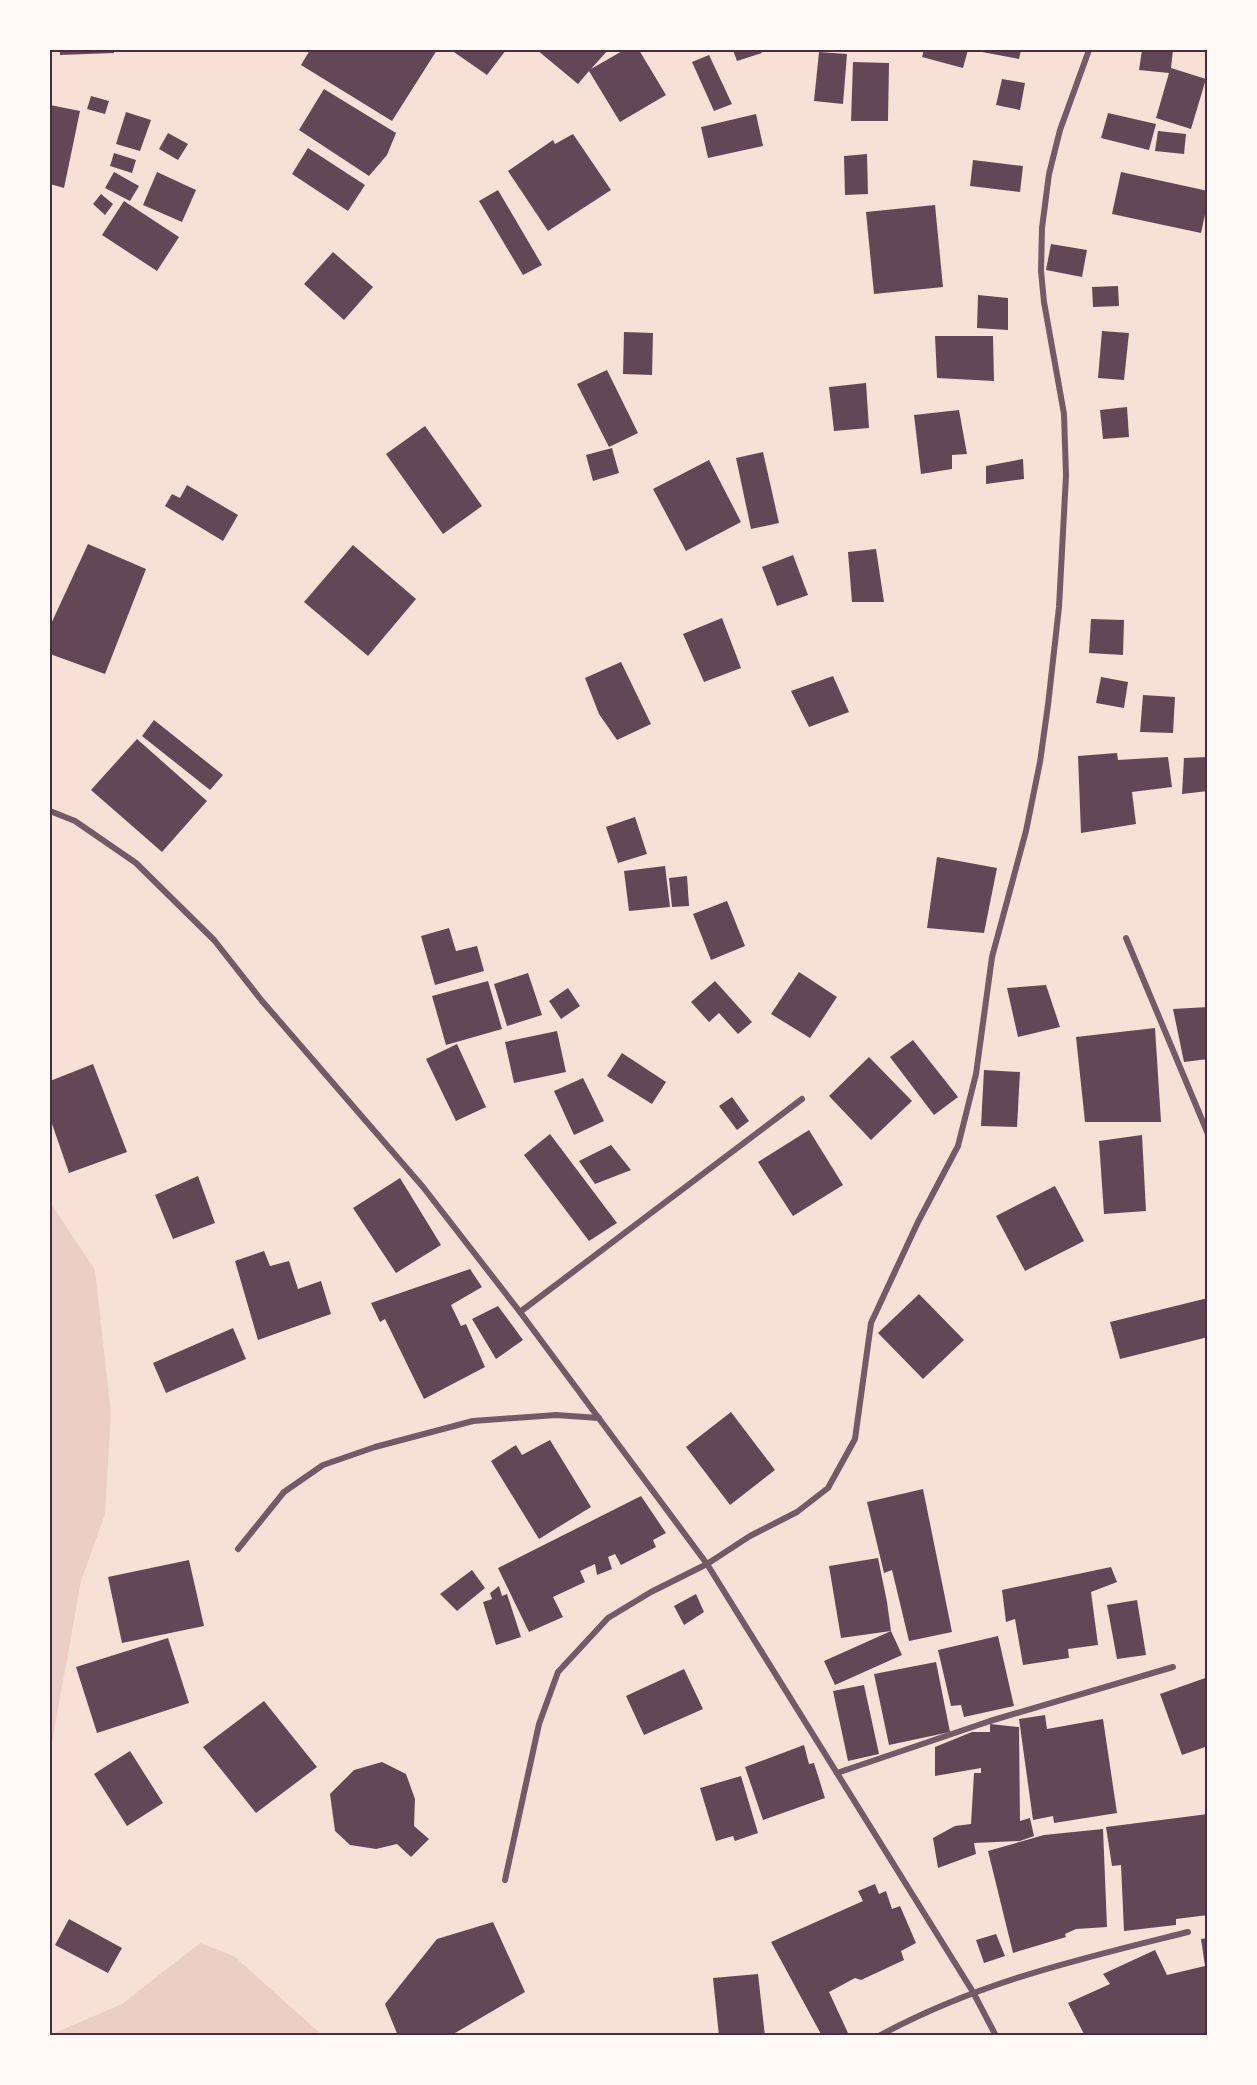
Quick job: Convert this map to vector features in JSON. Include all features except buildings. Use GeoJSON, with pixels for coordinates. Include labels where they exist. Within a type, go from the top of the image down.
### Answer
{"type":"FeatureCollection","features":[{"type":"Feature","properties":{"kind":"street"},"geometry":{"type":"LineString","coordinates":[[506,1880],[539,1724],[558,1672],[608,1618],[651,1592],[707,1564],[750,1536],[797,1512],[828,1488],[855,1439],[871,1323],[918,1222],[958,1146],[976,1074],[992,957],[1026,831],[1040,762],[1059,607],[1066,476],[1064,414],[1044,303],[1041,271],[1042,228],[1054,152],[1089,50]]}},
{"type":"Feature","properties":{"kind":"street"},"geometry":{"type":"LineString","coordinates":[[50,811],[75,821],[136,863],[214,940],[262,1000],[423,1187],[520,1312],[707,1564],[973,1992],[996,2036]]}},
{"type":"Feature","properties":{"kind":"street"},"geometry":{"type":"LineString","coordinates":[[1126,938],[1208,1134]]}},
{"type":"Feature","properties":{"kind":"street"},"geometry":{"type":"LineString","coordinates":[[520,1312],[802,1099]]}},
{"type":"Feature","properties":{"kind":"street"},"geometry":{"type":"LineString","coordinates":[[238,1549],[284,1492],[323,1465],[375,1447],[473,1421],[556,1415],[599,1418]]}},
{"type":"Feature","properties":{"kind":"street"},"geometry":{"type":"LineString","coordinates":[[837,1773],[990,1721],[1173,1667]]}},
{"type":"Feature","properties":{"kind":"street"},"geometry":{"type":"LineString","coordinates":[[879,2036],[973,1992],[1043,1968],[1188,1932]]}},
{"type":"Feature","properties":{"kind":"shaded area"},"geometry":{"type":"Polygon","coordinates":[[[50,1202],[95,1270],[111,1413],[105,1514],[81,1581],[50,1754],[50,1202]]]}},
{"type":"Feature","properties":{"kind":"shaded area"},"geometry":{"type":"Polygon","coordinates":[[[200,1943],[234,1956],[322,2035],[50,2035],[122,2004],[200,1943]]]}}]}
